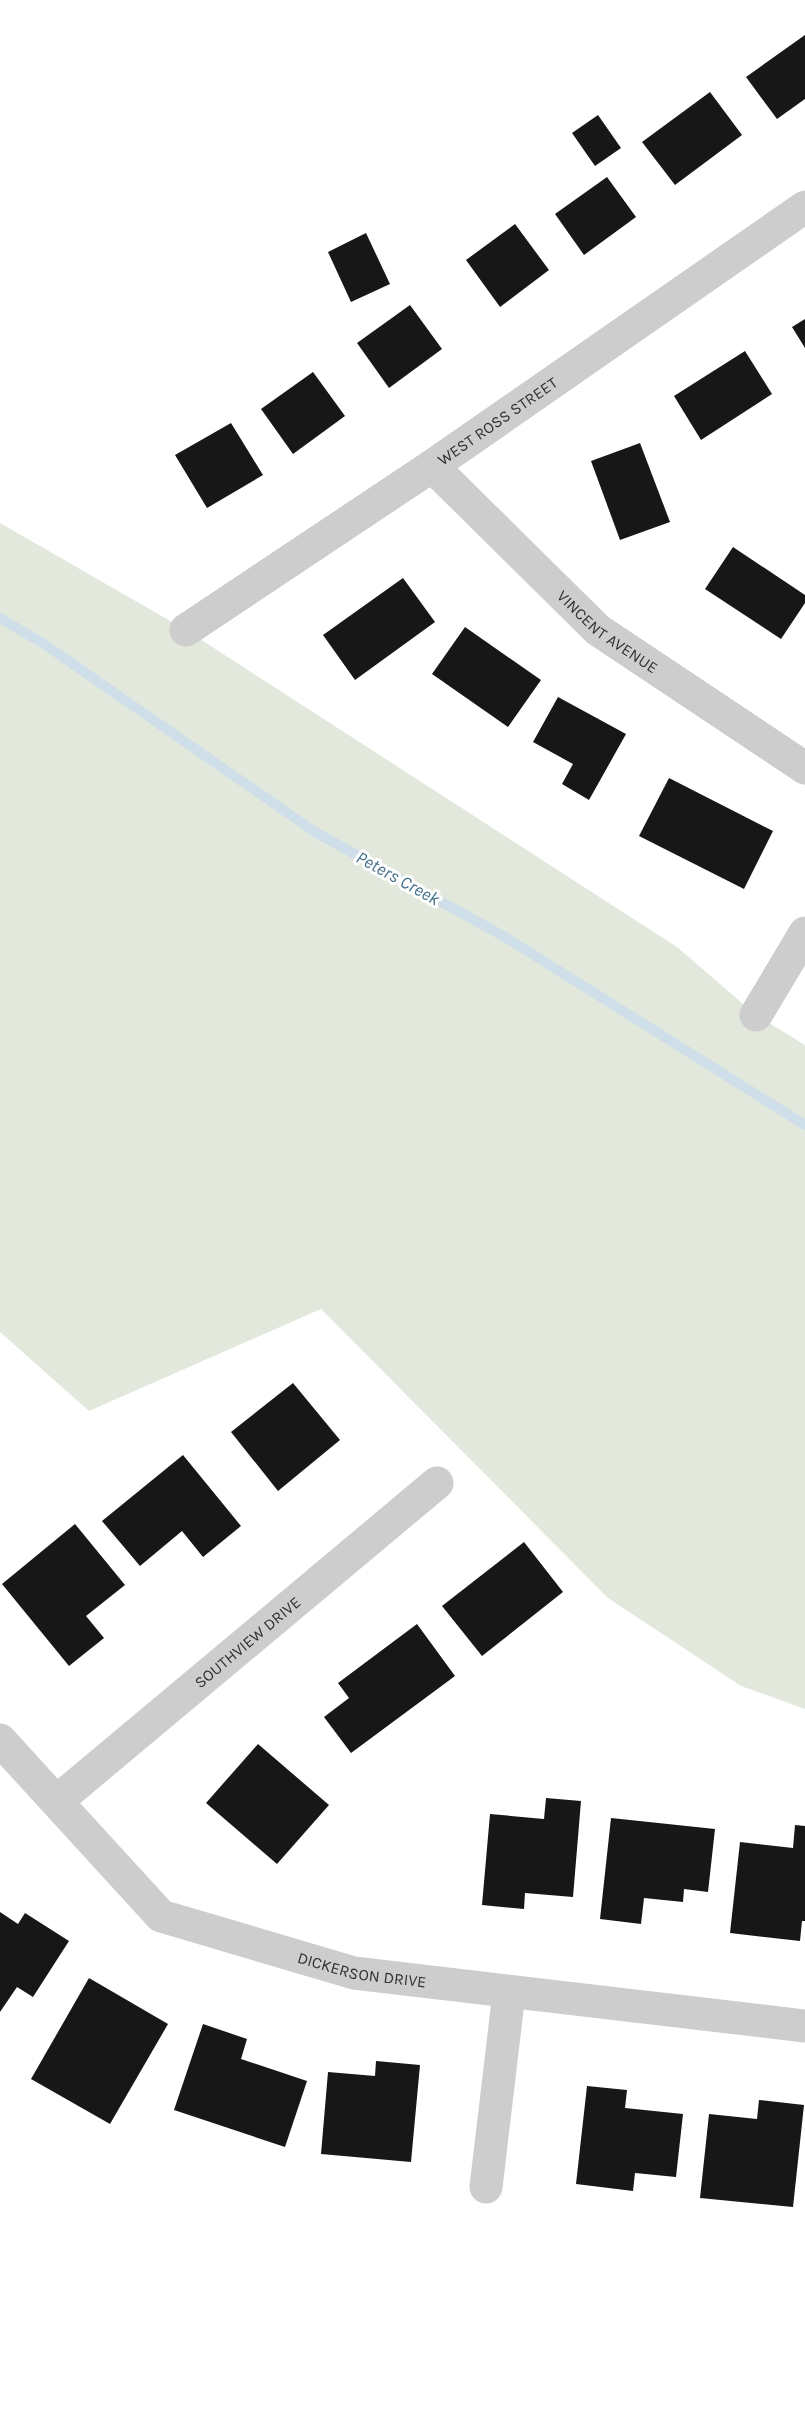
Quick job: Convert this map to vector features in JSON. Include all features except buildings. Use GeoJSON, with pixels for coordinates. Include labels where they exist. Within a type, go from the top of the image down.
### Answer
{"type":"FeatureCollection","features":[{"type":"Feature","properties":{"kind":"street","name":"WEST ROSS STREET"},"geometry":{"type":"LineString","coordinates":[[186,630],[432,466],[805,207]]}},
{"type":"Feature","properties":{"kind":"street","name":"VINCENT AVENUE"},"geometry":{"type":"LineString","coordinates":[[432,466],[598,630],[805,768]]}},
{"type":"Feature","properties":{"kind":"street"},"geometry":{"type":"LineString","coordinates":[[756,1016],[805,933]]}},
{"type":"Feature","properties":{"kind":"street","name":"SOUTHVIEW DRIVE"},"geometry":{"type":"LineString","coordinates":[[57,1801],[437,1483]]}},
{"type":"Feature","properties":{"kind":"street","name":"DICKERSON DRIVE"},"geometry":{"type":"LineString","coordinates":[[0,1740],[161,1916],[354,1973],[805,2026]]}},
{"type":"Feature","properties":{"kind":"street"},"geometry":{"type":"LineString","coordinates":[[486,2187],[509,1993]]}},
{"type":"Feature","properties":{"kind":"shaded area"},"geometry":{"type":"Polygon","coordinates":[[[0,523],[186,630],[677,947],[756,1015],[805,1045],[805,1709],[741,1686],[608,1598],[321,1309],[89,1411],[0,1332],[0,523]]]}},
{"type":"Feature","properties":{"kind":"waterway","name":"Peters Creek"},"geometry":{"type":"LineString","coordinates":[[0,618],[44,644],[315,832],[505,937],[805,1125]]}}]}
